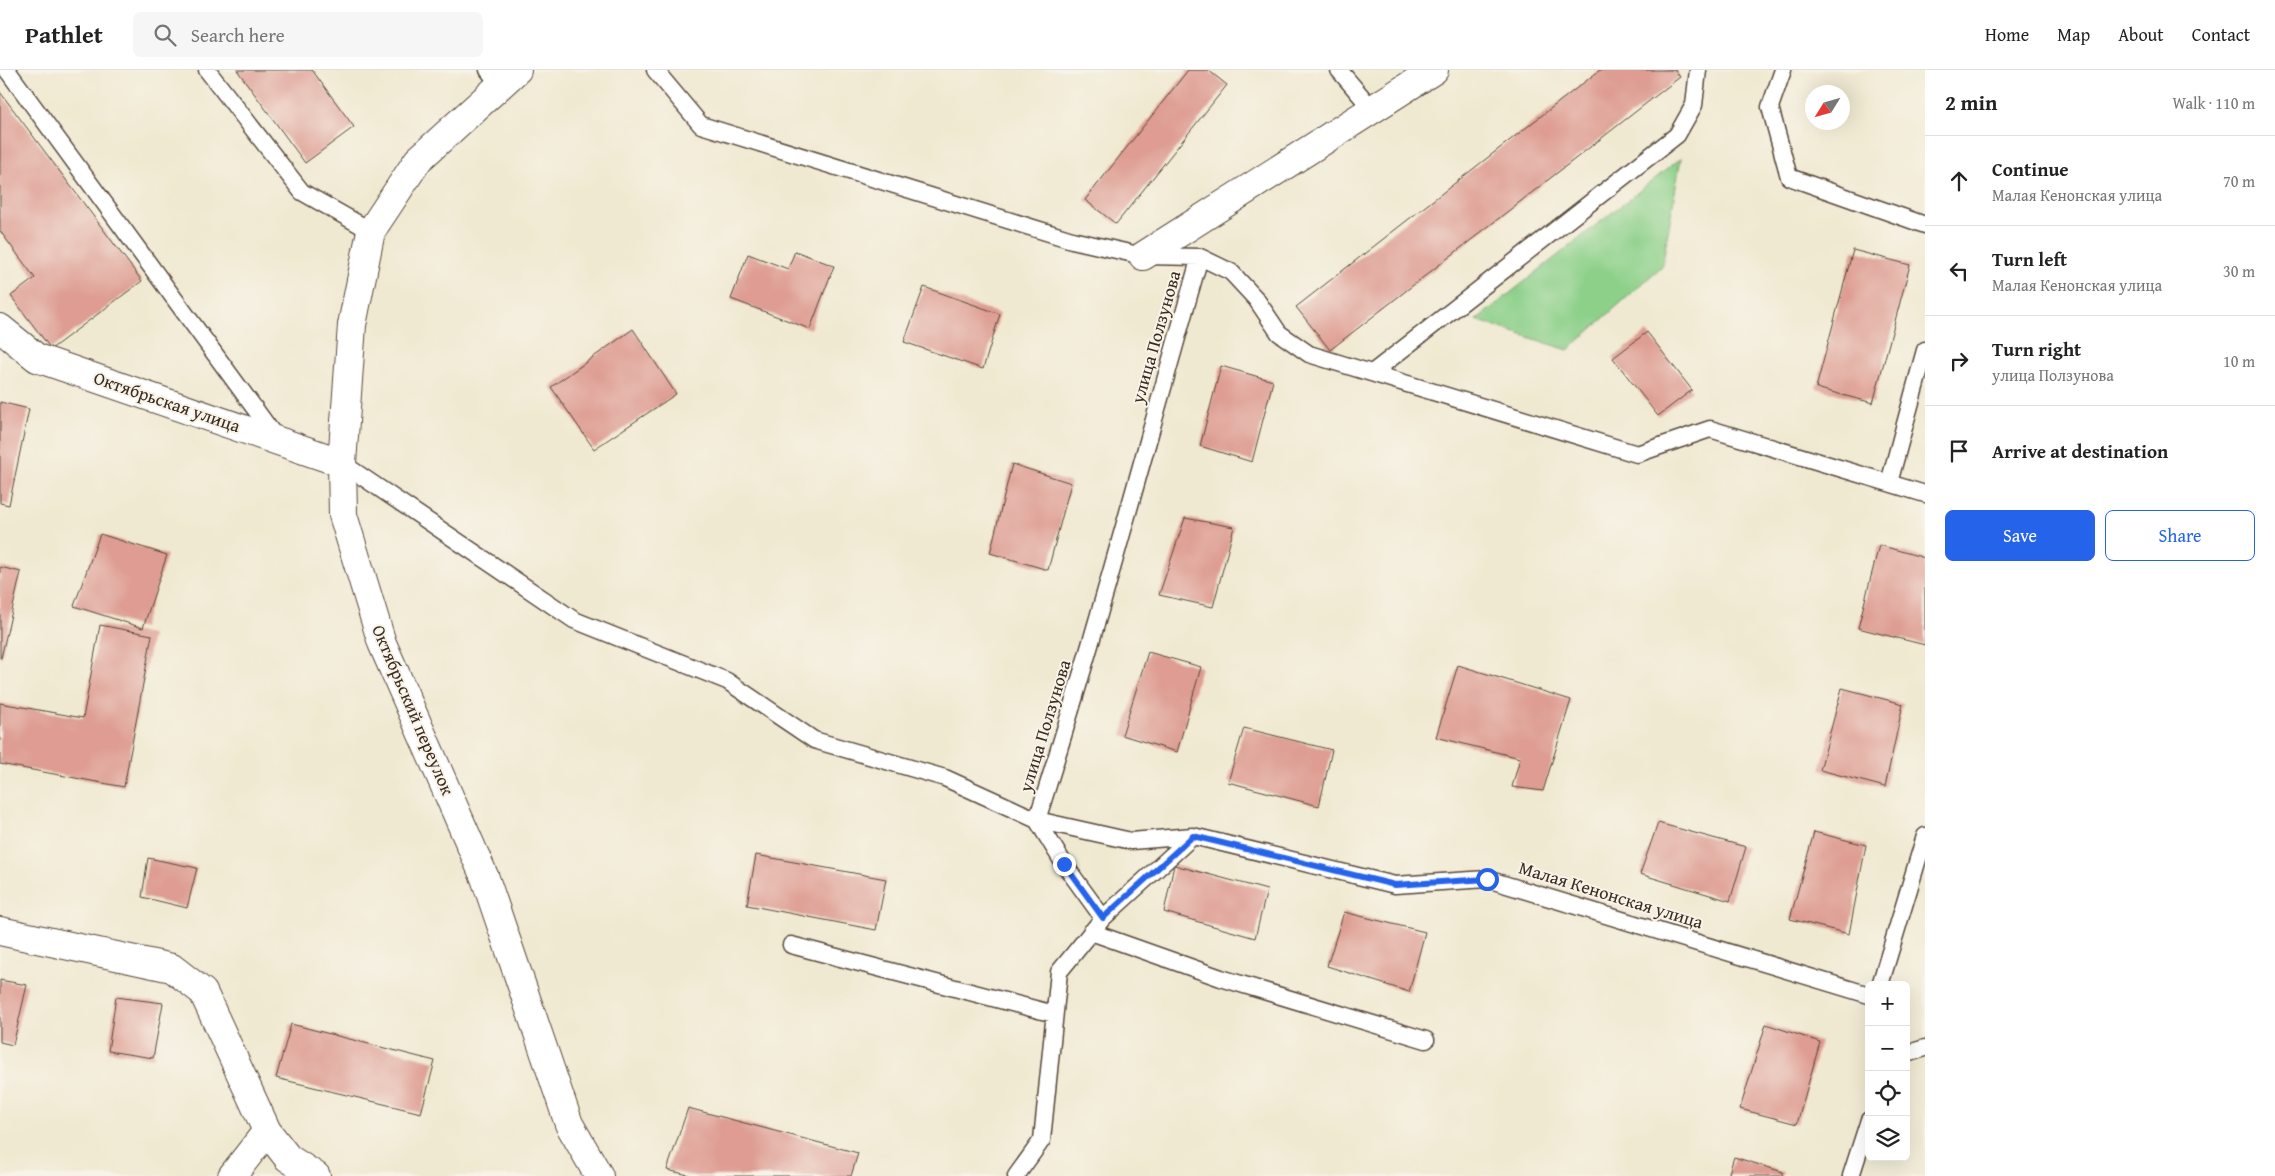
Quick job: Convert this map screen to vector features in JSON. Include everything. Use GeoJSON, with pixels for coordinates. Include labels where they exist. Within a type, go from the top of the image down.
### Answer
{"type":"FeatureCollection","features":[{"type":"Feature","properties":{"kind":"street"},"geometry":{"type":"LineString","coordinates":[[1143,256],[1434,70]]}},
{"type":"Feature","properties":{"kind":"street","name":"Октябрьский переулок"},"geometry":{"type":"LineString","coordinates":[[502,76],[418,160],[370,231],[352,325],[342,463],[343,515],[382,643],[486,878],[569,1124],[599,1176]]}},
{"type":"Feature","properties":{"kind":"street","name":"Октябрьская улица"},"geometry":{"type":"LineString","coordinates":[[0,328],[37,358],[342,463]]}},
{"type":"Feature","properties":{"kind":"street"},"geometry":{"type":"LineString","coordinates":[[0,931],[172,968],[203,992],[267,1131],[288,1158],[316,1176]]}},
{"type":"Feature","properties":{"kind":"street"},"geometry":{"type":"LineString","coordinates":[[232,1176],[267,1131]]}},
{"type":"Feature","properties":{"kind":"lane"},"geometry":{"type":"LineString","coordinates":[[7,70],[276,439]]}},
{"type":"Feature","properties":{"kind":"lane"},"geometry":{"type":"LineString","coordinates":[[207,70],[302,192],[370,231]]}},
{"type":"Feature","properties":{"kind":"lane"},"geometry":{"type":"LineString","coordinates":[[655,70],[701,125],[1072,240],[1143,256],[1200,257],[1231,272],[1256,299],[1279,333],[1309,354],[1637,454],[1710,429],[1925,494]]}},
{"type":"Feature","properties":{"kind":"lane"},"geometry":{"type":"LineString","coordinates":[[1339,70],[1372,109]]}},
{"type":"Feature","properties":{"kind":"lane"},"geometry":{"type":"LineString","coordinates":[[1372,373],[1677,135],[1694,105],[1698,70]]}},
{"type":"Feature","properties":{"kind":"lane"},"geometry":{"type":"LineString","coordinates":[[1783,70],[1770,107],[1788,177],[1925,225]]}},
{"type":"Feature","properties":{"kind":"lane","name":"улица Ползунова"},"geometry":{"type":"LineString","coordinates":[[1103,918],[1064,864],[1037,820],[1076,696],[1120,534],[1200,257]]}},
{"type":"Feature","properties":{"kind":"lane"},"geometry":{"type":"LineString","coordinates":[[1889,483],[1925,350]]}},
{"type":"Feature","properties":{"kind":"lane","name":"Малая Кенонская улица"},"geometry":{"type":"LineString","coordinates":[[342,463],[574,620],[727,681],[814,740],[945,778],[1037,820],[1131,841],[1193,836],[1395,885],[1487,879],[1865,994]]}},
{"type":"Feature","properties":{"kind":"lane"},"geometry":{"type":"LineString","coordinates":[[1016,1176],[1042,1140],[1059,972],[1103,918],[1193,836]]}},
{"type":"Feature","properties":{"kind":"lane"},"geometry":{"type":"LineString","coordinates":[[1881,981],[1925,836]]}},
{"type":"Feature","properties":{"kind":"lane"},"geometry":{"type":"LineString","coordinates":[[1091,932],[1221,978],[1426,1040]]}},
{"type":"Feature","properties":{"kind":"lane"},"geometry":{"type":"LineString","coordinates":[[791,945],[1054,1014]]}},
{"type":"Feature","properties":{"kind":"lane"},"geometry":{"type":"LineString","coordinates":[[1910,1053],[1925,1048]]}},
{"type":"Feature","properties":{"kind":"lane"},"geometry":{"type":"LineString","coordinates":[[1851,1176],[1865,1132]]}},
{"type":"Feature","properties":{"kind":"green space"},"geometry":{"type":"Polygon","coordinates":[[[1681,158],[1662,266],[1568,350],[1476,320],[1681,158]]]}},
{"type":"Feature","properties":{"kind":"building"},"geometry":{"type":"Polygon","coordinates":[[[237,70],[312,70],[354,127],[305,163],[237,70]]]}},
{"type":"Feature","properties":{"kind":"building"},"geometry":{"type":"Polygon","coordinates":[[[1188,70],[1208,70],[1227,85],[1116,224],[1085,200],[1188,70]]]}},
{"type":"Feature","properties":{"kind":"building"},"geometry":{"type":"Polygon","coordinates":[[[1600,70],[1675,70],[1680,77],[1330,350],[1296,307],[1600,70]]]}},
{"type":"Feature","properties":{"kind":"building"},"geometry":{"type":"Polygon","coordinates":[[[0,92],[142,281],[51,349],[11,296],[35,278],[0,231],[0,92]]]}},
{"type":"Feature","properties":{"kind":"building"},"geometry":{"type":"Polygon","coordinates":[[[1853,250],[1910,265],[1873,403],[1816,388],[1853,250]]]}},
{"type":"Feature","properties":{"kind":"building"},"geometry":{"type":"Polygon","coordinates":[[[795,251],[834,266],[810,329],[731,299],[748,254],[788,269],[795,251]]]}},
{"type":"Feature","properties":{"kind":"building"},"geometry":{"type":"Polygon","coordinates":[[[924,287],[1000,314],[983,369],[904,342],[924,287]]]}},
{"type":"Feature","properties":{"kind":"building"},"geometry":{"type":"Polygon","coordinates":[[[633,329],[676,394],[594,449],[551,387],[633,329]]]}},
{"type":"Feature","properties":{"kind":"building"},"geometry":{"type":"Polygon","coordinates":[[[1647,332],[1692,390],[1658,416],[1613,358],[1647,332]]]}},
{"type":"Feature","properties":{"kind":"building"},"geometry":{"type":"Polygon","coordinates":[[[1221,366],[1273,381],[1252,462],[1200,446],[1221,366]]]}},
{"type":"Feature","properties":{"kind":"building"},"geometry":{"type":"Polygon","coordinates":[[[0,402],[29,409],[9,505],[0,503],[0,402]]]}},
{"type":"Feature","properties":{"kind":"building"},"geometry":{"type":"Polygon","coordinates":[[[1012,464],[1071,483],[1048,570],[990,553],[1012,464]]]}},
{"type":"Feature","properties":{"kind":"building"},"geometry":{"type":"Polygon","coordinates":[[[1185,518],[1234,527],[1213,607],[1159,595],[1185,518]]]}},
{"type":"Feature","properties":{"kind":"building"},"geometry":{"type":"Polygon","coordinates":[[[100,534],[167,555],[143,628],[74,606],[100,534]]]}},
{"type":"Feature","properties":{"kind":"building"},"geometry":{"type":"Polygon","coordinates":[[[1879,545],[1925,558],[1925,645],[1858,628],[1879,545]]]}},
{"type":"Feature","properties":{"kind":"building"},"geometry":{"type":"Polygon","coordinates":[[[0,567],[21,572],[1,658],[0,658],[0,567]]]}},
{"type":"Feature","properties":{"kind":"building"},"geometry":{"type":"Polygon","coordinates":[[[100,625],[152,635],[124,787],[0,764],[0,703],[83,718],[100,625]]]}},
{"type":"Feature","properties":{"kind":"building"},"geometry":{"type":"Polygon","coordinates":[[[1148,652],[1201,667],[1177,752],[1122,735],[1148,652]]]}},
{"type":"Feature","properties":{"kind":"building"},"geometry":{"type":"Polygon","coordinates":[[[1458,665],[1571,700],[1543,791],[1512,787],[1520,758],[1436,737],[1458,665]]]}},
{"type":"Feature","properties":{"kind":"building"},"geometry":{"type":"Polygon","coordinates":[[[1842,688],[1903,704],[1885,787],[1820,770],[1842,688]]]}},
{"type":"Feature","properties":{"kind":"building"},"geometry":{"type":"Polygon","coordinates":[[[1244,728],[1332,750],[1319,806],[1228,782],[1244,728]]]}},
{"type":"Feature","properties":{"kind":"building"},"geometry":{"type":"Polygon","coordinates":[[[1658,823],[1746,847],[1730,901],[1640,874],[1658,823]]]}},
{"type":"Feature","properties":{"kind":"building"},"geometry":{"type":"Polygon","coordinates":[[[1814,832],[1866,845],[1849,934],[1790,919],[1814,832]]]}},
{"type":"Feature","properties":{"kind":"building"},"geometry":{"type":"Polygon","coordinates":[[[756,855],[886,879],[876,930],[747,905],[756,855]]]}},
{"type":"Feature","properties":{"kind":"building"},"geometry":{"type":"Polygon","coordinates":[[[148,858],[197,868],[187,908],[142,897],[148,858]]]}},
{"type":"Feature","properties":{"kind":"building"},"geometry":{"type":"Polygon","coordinates":[[[1174,865],[1267,890],[1255,938],[1164,912],[1174,865]]]}},
{"type":"Feature","properties":{"kind":"building"},"geometry":{"type":"Polygon","coordinates":[[[1344,912],[1425,932],[1409,992],[1327,966],[1344,912]]]}},
{"type":"Feature","properties":{"kind":"building"},"geometry":{"type":"Polygon","coordinates":[[[0,980],[27,985],[13,1045],[0,1042],[0,980]]]}},
{"type":"Feature","properties":{"kind":"building"},"geometry":{"type":"Polygon","coordinates":[[[116,997],[163,1003],[153,1058],[108,1051],[116,997]]]}},
{"type":"Feature","properties":{"kind":"building"},"geometry":{"type":"Polygon","coordinates":[[[291,1024],[435,1061],[421,1113],[276,1078],[291,1024]]]}},
{"type":"Feature","properties":{"kind":"building"},"geometry":{"type":"Polygon","coordinates":[[[1766,1024],[1820,1042],[1797,1124],[1740,1109],[1766,1024]]]}},
{"type":"Feature","properties":{"kind":"building"},"geometry":{"type":"Polygon","coordinates":[[[688,1108],[858,1153],[851,1176],[693,1176],[667,1170],[688,1108]]]}},
{"type":"Feature","properties":{"kind":"building"},"geometry":{"type":"Polygon","coordinates":[[[1734,1157],[1783,1172],[1782,1176],[1728,1176],[1734,1157]]]}},
{"type":"Feature","properties":{"kind":"route"},"geometry":{"type":"LineString","coordinates":[[1064,864],[1103,918],[1193,836],[1395,885],[1487,879]]}}]}
